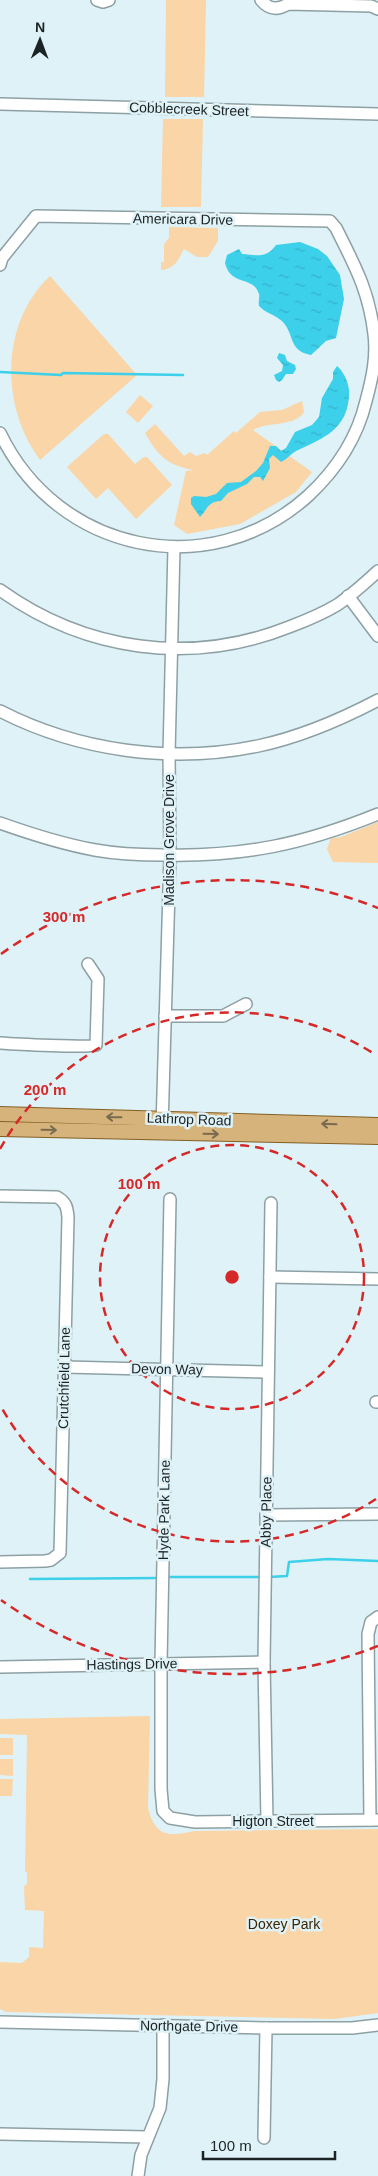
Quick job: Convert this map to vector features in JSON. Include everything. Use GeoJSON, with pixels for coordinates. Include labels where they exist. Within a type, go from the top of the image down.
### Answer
{"type":"FeatureCollection","features":[{"type":"Feature","properties":{"kind":"main road","name":"Lathrop Road"},"geometry":{"type":"LineString","coordinates":[[0,1114],[378,1125]]}},
{"type":"Feature","properties":{"kind":"main road","name":"Lathrop Road"},"geometry":{"type":"LineString","coordinates":[[0,1129],[378,1137]]}},
{"type":"Feature","properties":{"kind":"street"},"geometry":{"type":"LineString","coordinates":[[97,0],[103,2],[109,0]]}},
{"type":"Feature","properties":{"kind":"street"},"geometry":{"type":"LineString","coordinates":[[262,2],[271,8],[280,8],[288,4],[371,6],[378,9]]}},
{"type":"Feature","properties":{"kind":"street","name":"Cobblecreek Street"},"geometry":{"type":"LineString","coordinates":[[0,104],[378,114]]}},
{"type":"Feature","properties":{"kind":"street","name":"Americara Drive"},"geometry":{"type":"LineString","coordinates":[[0,265],[2,258],[36,216],[330,221],[336,228],[364,283],[376,344]]}},
{"type":"Feature","properties":{"kind":"street"},"geometry":{"type":"LineString","coordinates":[[0,433],[12,455],[39,489],[78,520],[96,529],[147,545],[174,547],[216,544],[266,526],[281,518],[315,490],[333,471],[358,430],[376,361],[376,344]]}},
{"type":"Feature","properties":{"kind":"street","name":"Madison Grove Drive"},"geometry":{"type":"LineString","coordinates":[[162,1132],[170,856],[169,754],[174,547]]}},
{"type":"Feature","properties":{"kind":"street"},"geometry":{"type":"LineString","coordinates":[[0,590],[24,607],[55,623],[102,640],[130,646],[195,649],[237,644],[270,635],[309,619],[337,605],[378,571]]}},
{"type":"Feature","properties":{"kind":"street"},"geometry":{"type":"LineString","coordinates":[[348,596],[378,636]]}},
{"type":"Feature","properties":{"kind":"street"},"geometry":{"type":"LineString","coordinates":[[0,711],[13,718],[72,739],[113,749],[169,754],[201,753],[257,746],[304,733],[378,700]]}},
{"type":"Feature","properties":{"kind":"street"},"geometry":{"type":"LineString","coordinates":[[0,823],[43,838],[96,850],[170,856],[207,856],[278,847],[337,831],[378,814]]}},
{"type":"Feature","properties":{"kind":"street"},"geometry":{"type":"LineString","coordinates":[[0,1043],[88,1047],[96,1045],[98,979],[88,964]]}},
{"type":"Feature","properties":{"kind":"street"},"geometry":{"type":"LineString","coordinates":[[165,1016],[223,1016],[246,1004]]}},
{"type":"Feature","properties":{"kind":"street","name":"Crutchfield Lane"},"geometry":{"type":"LineString","coordinates":[[0,1196],[46,1196],[63,1200],[67,1206],[68,1217],[61,1542],[58,1556],[45,1561],[0,1562]]}},
{"type":"Feature","properties":{"kind":"street","name":"Hyde Park Lane"},"geometry":{"type":"LineString","coordinates":[[170,1199],[161,1663],[162,1806],[163,1811],[170,1818]]}},
{"type":"Feature","properties":{"kind":"street","name":"Abby Place"},"geometry":{"type":"LineString","coordinates":[[267,1821],[264,1662],[271,1203]]}},
{"type":"Feature","properties":{"kind":"street"},"geometry":{"type":"LineString","coordinates":[[270,1277],[378,1279]]}},
{"type":"Feature","properties":{"kind":"street","name":"Devon Way"},"geometry":{"type":"LineString","coordinates":[[64,1367],[268,1372]]}},
{"type":"Feature","properties":{"kind":"street"},"geometry":{"type":"LineString","coordinates":[[266,1515],[378,1514]]}},
{"type":"Feature","properties":{"kind":"street"},"geometry":{"type":"LineString","coordinates":[[374,1820],[374,1719],[368,1634],[371,1622],[378,1617]]}},
{"type":"Feature","properties":{"kind":"street","name":"Hastings Drive"},"geometry":{"type":"LineString","coordinates":[[0,1668],[264,1662]]}},
{"type":"Feature","properties":{"kind":"street","name":"Higton Street"},"geometry":{"type":"LineString","coordinates":[[170,1818],[195,1822],[374,1820]]}},
{"type":"Feature","properties":{"kind":"street","name":"Northgate Drive"},"geometry":{"type":"LineString","coordinates":[[0,2022],[266,2028],[352,2028],[378,2025]]}},
{"type":"Feature","properties":{"kind":"street"},"geometry":{"type":"LineString","coordinates":[[138,2176],[141,2156],[147,2137],[160,2108],[163,2080],[163,2025]]}},
{"type":"Feature","properties":{"kind":"street"},"geometry":{"type":"LineString","coordinates":[[264,2138],[266,2028]]}},
{"type":"Feature","properties":{"kind":"street"},"geometry":{"type":"LineString","coordinates":[[0,2134],[147,2137]]}},
{"type":"Feature","properties":{"kind":"green space"},"geometry":{"type":"Polygon","coordinates":[[[166,0],[206,0],[204,97],[165,97],[166,0]]]}},
{"type":"Feature","properties":{"kind":"green space"},"geometry":{"type":"Polygon","coordinates":[[[163,119],[203,119],[201,207],[161,207],[163,119]]]}},
{"type":"Feature","properties":{"kind":"green space"},"geometry":{"type":"Polygon","coordinates":[[[169,227],[218,228],[218,241],[208,257],[197,257],[184,249],[173,266],[161,270],[161,262],[164,262],[164,244],[169,238],[169,227]]]}},
{"type":"Feature","properties":{"kind":"green space"},"geometry":{"type":"Polygon","coordinates":[[[50,276],[137,375],[40,460],[27,439],[18,415],[12,390],[11,365],[14,341],[22,317],[34,295],[50,276]]]}},
{"type":"Feature","properties":{"kind":"green space"},"geometry":{"type":"Polygon","coordinates":[[[140,395],[153,406],[138,423],[126,412],[140,395]]]}},
{"type":"Feature","properties":{"kind":"green space"},"geometry":{"type":"Polygon","coordinates":[[[302,401],[304,412],[300,417],[288,422],[259,427],[253,430],[312,472],[296,492],[240,524],[187,534],[174,525],[186,471],[194,470],[170,463],[154,448],[145,433],[155,424],[184,456],[190,452],[196,456],[205,453],[207,455],[234,431],[236,433],[260,412],[282,410],[302,401]]]}},
{"type":"Feature","properties":{"kind":"green space"},"geometry":{"type":"Polygon","coordinates":[[[104,434],[108,434],[135,464],[144,457],[147,457],[172,485],[136,519],[108,488],[96,499],[67,467],[104,434]]]}},
{"type":"Feature","properties":{"kind":"green space"},"geometry":{"type":"Polygon","coordinates":[[[378,822],[378,863],[333,862],[327,849],[331,838],[341,837],[378,822]]]}},
{"type":"Feature","properties":{"kind":"green space","name":"Doxey Park"},"geometry":{"type":"Polygon","coordinates":[[[150,1716],[148,1808],[154,1824],[164,1832],[177,1834],[194,1831],[378,1829],[378,2013],[335,2019],[6,2012],[0,2009],[0,1962],[22,1963],[29,1957],[29,1947],[43,1948],[44,1911],[25,1910],[24,1886],[27,1884],[27,1872],[25,1872],[27,1735],[0,1734],[0,1719],[150,1716]]]}},
{"type":"Feature","properties":{"kind":"green space"},"geometry":{"type":"Polygon","coordinates":[[[0,1738],[13,1738],[13,1755],[0,1755],[0,1738]]]}},
{"type":"Feature","properties":{"kind":"green space"},"geometry":{"type":"Polygon","coordinates":[[[0,1759],[13,1759],[13,1776],[0,1775],[0,1759]]]}},
{"type":"Feature","properties":{"kind":"green space"},"geometry":{"type":"Polygon","coordinates":[[[0,1779],[13,1779],[12,1796],[0,1796],[0,1779]]]}},
{"type":"Feature","properties":{"kind":"water"},"geometry":{"type":"Polygon","coordinates":[[[300,242],[318,249],[327,256],[340,275],[344,299],[336,338],[326,341],[311,355],[304,353],[295,346],[282,321],[259,306],[259,295],[256,288],[232,275],[225,263],[227,255],[239,249],[242,254],[261,255],[269,252],[276,245],[300,242]]]}},
{"type":"Feature","properties":{"kind":"water"},"geometry":{"type":"Polygon","coordinates":[[[279,353],[285,355],[287,361],[295,365],[296,369],[293,374],[286,374],[279,382],[274,375],[282,371],[283,365],[277,358],[279,353]]]}},
{"type":"Feature","properties":{"kind":"water"},"geometry":{"type":"Polygon","coordinates":[[[337,366],[347,380],[349,388],[348,404],[341,422],[329,434],[296,451],[281,462],[273,455],[269,459],[270,468],[263,481],[260,477],[254,477],[247,484],[228,493],[221,501],[210,504],[200,517],[191,504],[191,498],[194,496],[206,497],[216,494],[227,483],[241,482],[263,463],[270,446],[276,446],[281,451],[286,448],[295,432],[312,425],[319,417],[322,398],[333,379],[333,372],[337,366]]]}},
{"type":"Feature","properties":{"kind":"waterway"},"geometry":{"type":"LineString","coordinates":[[0,372],[61,375],[63,373],[183,375]]}},
{"type":"Feature","properties":{"kind":"waterway"},"geometry":{"type":"LineString","coordinates":[[269,1577],[287,1576],[289,1562],[328,1559],[378,1561]]}},
{"type":"Feature","properties":{"kind":"waterway"},"geometry":{"type":"LineString","coordinates":[[167,1577],[261,1577]]}},
{"type":"Feature","properties":{"kind":"waterway"},"geometry":{"type":"LineString","coordinates":[[30,1579],[159,1578]]}}]}
